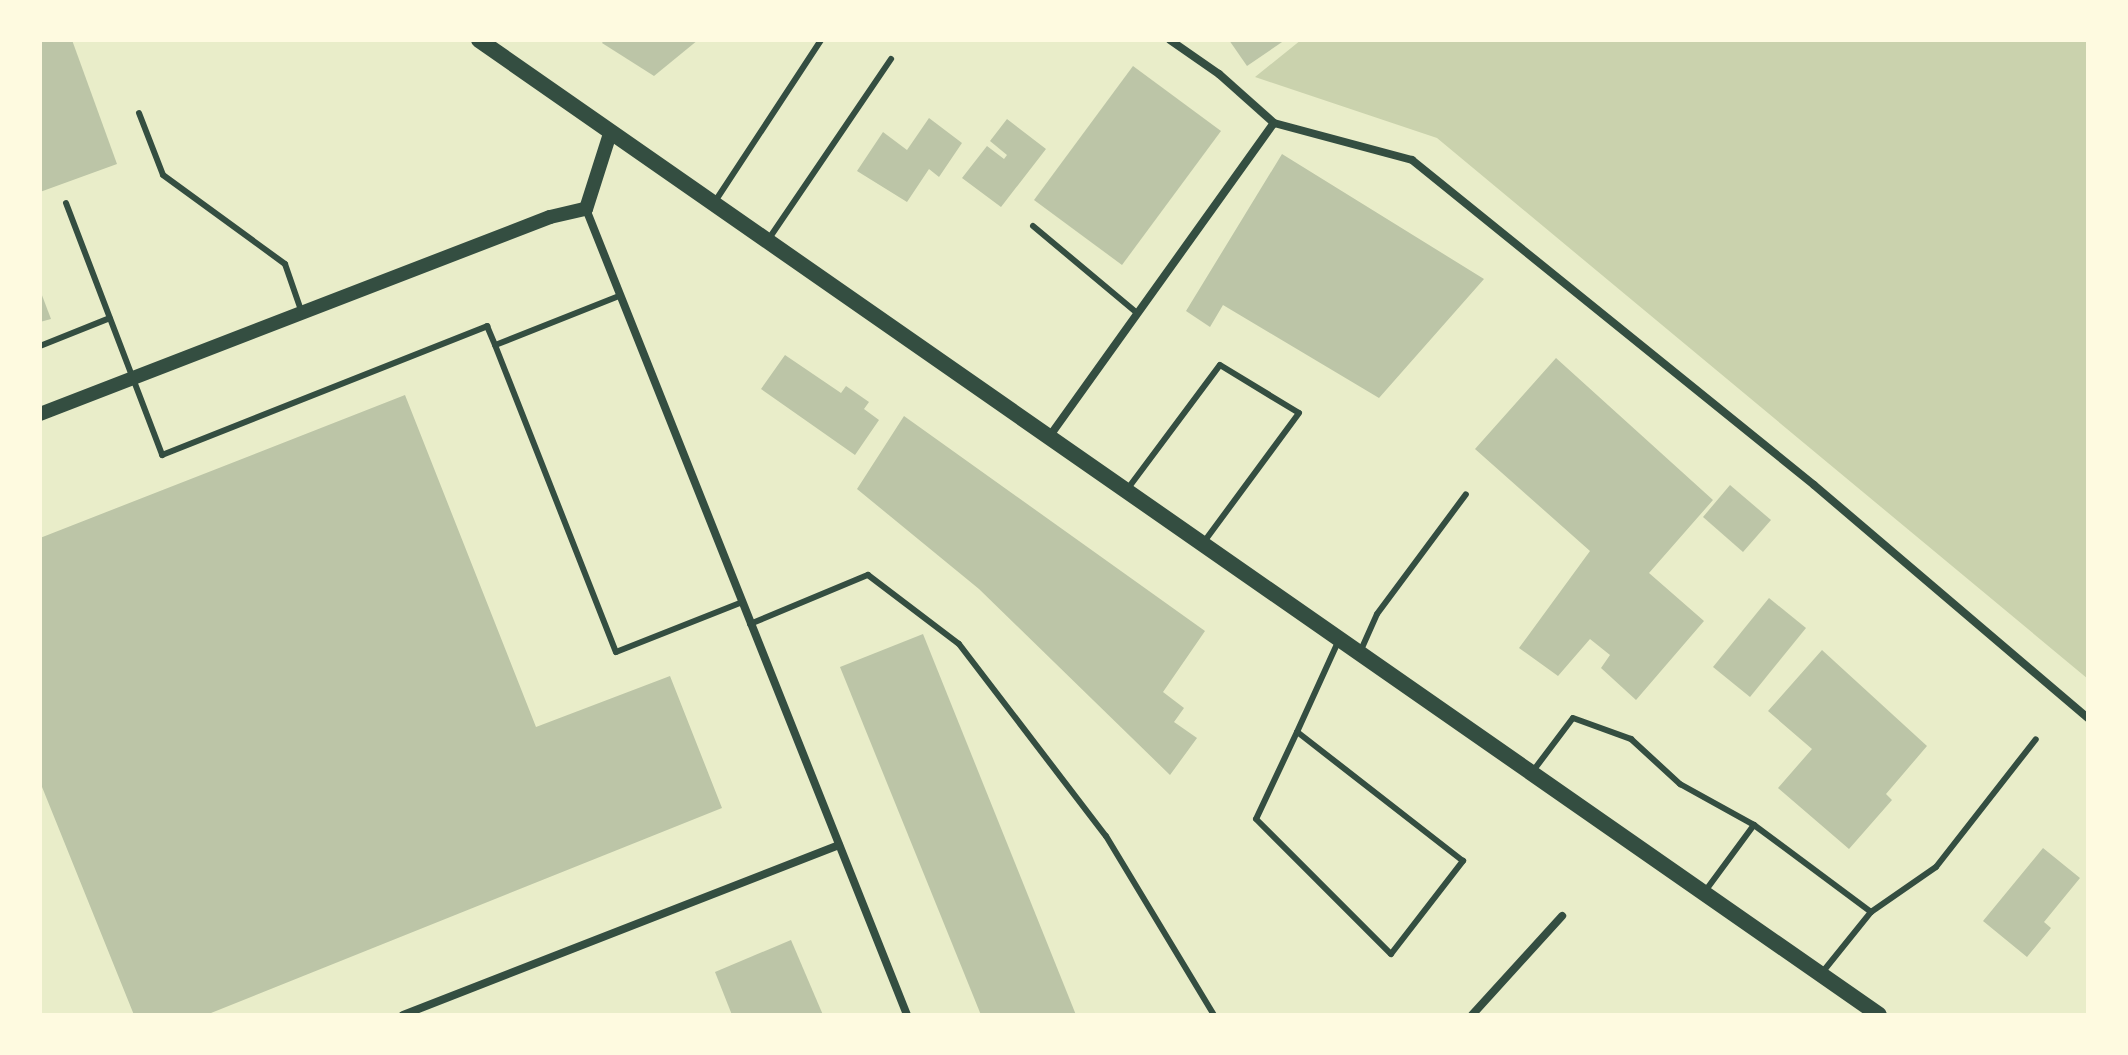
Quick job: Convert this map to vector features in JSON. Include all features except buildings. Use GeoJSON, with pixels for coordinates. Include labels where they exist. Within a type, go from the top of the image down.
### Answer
{"type":"FeatureCollection","features":[{"type":"Feature","properties":{"kind":"main road"},"geometry":{"type":"LineString","coordinates":[[479,40],[1879,1015]]}},
{"type":"Feature","properties":{"kind":"street"},"geometry":{"type":"LineString","coordinates":[[1170,40],[1219,74],[1274,123],[1412,160],[1814,485],[2088,718]]}},
{"type":"Feature","properties":{"kind":"street"},"geometry":{"type":"LineString","coordinates":[[1049,437],[1274,123]]}},
{"type":"Feature","properties":{"kind":"street"},"geometry":{"type":"LineString","coordinates":[[610,134],[586,209],[907,1015]]}},
{"type":"Feature","properties":{"kind":"street"},"geometry":{"type":"LineString","coordinates":[[40,414],[550,217],[586,209]]}},
{"type":"Feature","properties":{"kind":"street"},"geometry":{"type":"LineString","coordinates":[[403,1015],[839,845]]}},
{"type":"Feature","properties":{"kind":"street"},"geometry":{"type":"LineString","coordinates":[[1472,1015],[1562,916]]}},
{"type":"Feature","properties":{"kind":"lane"},"geometry":{"type":"LineString","coordinates":[[714,203],[821,40]]}},
{"type":"Feature","properties":{"kind":"lane"},"geometry":{"type":"LineString","coordinates":[[768,240],[891,59]]}},
{"type":"Feature","properties":{"kind":"lane"},"geometry":{"type":"LineString","coordinates":[[139,113],[163,175],[285,264],[302,313]]}},
{"type":"Feature","properties":{"kind":"lane"},"geometry":{"type":"LineString","coordinates":[[66,203],[162,455],[487,326],[616,652],[742,602]]}},
{"type":"Feature","properties":{"kind":"lane"},"geometry":{"type":"LineString","coordinates":[[1033,226],[1137,313]]}},
{"type":"Feature","properties":{"kind":"lane"},"geometry":{"type":"LineString","coordinates":[[495,345],[619,296]]}},
{"type":"Feature","properties":{"kind":"lane"},"geometry":{"type":"LineString","coordinates":[[40,346],[110,318]]}},
{"type":"Feature","properties":{"kind":"lane"},"geometry":{"type":"LineString","coordinates":[[1126,491],[1220,365],[1299,413],[1202,544]]}},
{"type":"Feature","properties":{"kind":"lane"},"geometry":{"type":"LineString","coordinates":[[1360,654],[1377,614],[1466,494]]}},
{"type":"Feature","properties":{"kind":"lane"},"geometry":{"type":"LineString","coordinates":[[750,624],[868,575],[959,644],[1106,836],[1214,1015]]}},
{"type":"Feature","properties":{"kind":"lane"},"geometry":{"type":"LineString","coordinates":[[1297,732],[1463,861],[1391,954],[1256,819],[1339,640]]}},
{"type":"Feature","properties":{"kind":"lane"},"geometry":{"type":"LineString","coordinates":[[1531,774],[1573,718],[1631,739],[1680,784],[1754,825],[1871,912]]}},
{"type":"Feature","properties":{"kind":"lane"},"geometry":{"type":"LineString","coordinates":[[1821,974],[1871,912],[1936,867],[2036,739]]}},
{"type":"Feature","properties":{"kind":"lane"},"geometry":{"type":"LineString","coordinates":[[1703,893],[1754,825]]}},
{"type":"Feature","properties":{"kind":"green space"},"geometry":{"type":"Polygon","coordinates":[[[1301,40],[2088,40],[2088,679],[1437,138],[1255,77],[1301,40]]]}}]}
